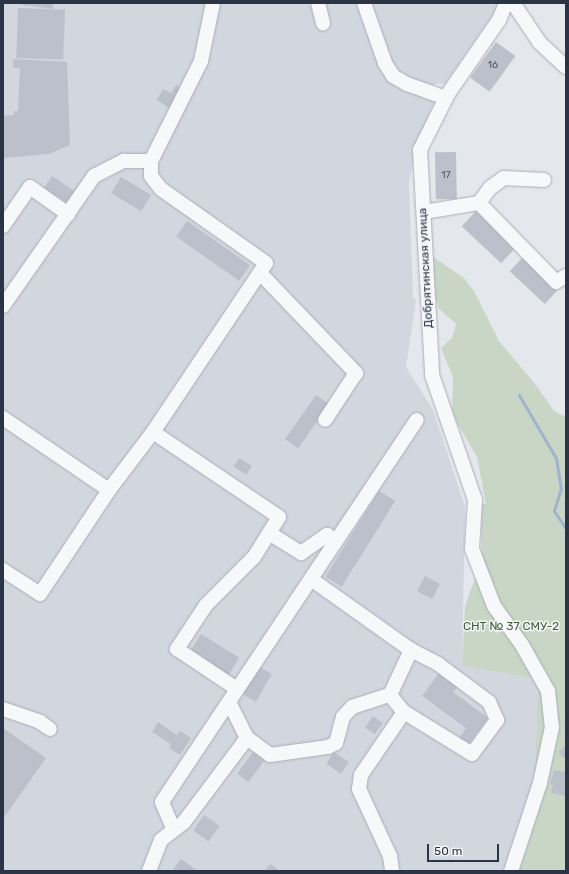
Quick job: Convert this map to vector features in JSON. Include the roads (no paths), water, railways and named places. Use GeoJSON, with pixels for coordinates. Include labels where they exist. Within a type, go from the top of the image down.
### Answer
{"type":"FeatureCollection","features":[{"type":"Feature","properties":{"kind":"street"},"geometry":{"type":"LineString","coordinates":[[3,570],[40,594],[109,490],[153,432],[266,263],[161,189],[151,176],[150,161],[201,61],[213,3]]}},
{"type":"Feature","properties":{"kind":"street"},"geometry":{"type":"LineString","coordinates":[[318,3],[323,23]]}},
{"type":"Feature","properties":{"kind":"street"},"geometry":{"type":"LineString","coordinates":[[364,3],[385,63],[393,76],[407,84],[446,98]]}},
{"type":"Feature","properties":{"kind":"street","name":"Добрятинская улица"},"geometry":{"type":"LineString","coordinates":[[506,3],[499,20],[446,98],[420,150],[432,375],[475,500],[472,549],[494,606],[522,645],[548,691],[552,727],[540,782],[511,871]]}},
{"type":"Feature","properties":{"kind":"street"},"geometry":{"type":"LineString","coordinates":[[513,3],[540,43],[566,67]]}},
{"type":"Feature","properties":{"kind":"street"},"geometry":{"type":"LineString","coordinates":[[3,306],[94,176],[124,161],[150,161]]}},
{"type":"Feature","properties":{"kind":"street"},"geometry":{"type":"LineString","coordinates":[[424,212],[479,203],[490,188],[504,178],[544,180]]}},
{"type":"Feature","properties":{"kind":"street"},"geometry":{"type":"LineString","coordinates":[[3,226],[30,187],[68,214]]}},
{"type":"Feature","properties":{"kind":"street"},"geometry":{"type":"LineString","coordinates":[[479,203],[556,282],[566,276]]}},
{"type":"Feature","properties":{"kind":"street"},"geometry":{"type":"LineString","coordinates":[[260,273],[356,374],[324,420]]}},
{"type":"Feature","properties":{"kind":"street"},"geometry":{"type":"LineString","coordinates":[[3,418],[109,490]]}},
{"type":"Feature","properties":{"kind":"street"},"geometry":{"type":"LineString","coordinates":[[173,828],[162,802],[417,420]]}},
{"type":"Feature","properties":{"kind":"street"},"geometry":{"type":"LineString","coordinates":[[153,432],[278,516],[254,557],[206,605],[177,649],[237,689]]}},
{"type":"Feature","properties":{"kind":"street"},"geometry":{"type":"LineString","coordinates":[[268,533],[301,553],[327,535],[336,541]]}},
{"type":"Feature","properties":{"kind":"street"},"geometry":{"type":"LineString","coordinates":[[310,579],[411,650],[438,664],[489,702],[497,720],[472,754],[404,712],[390,695]]}},
{"type":"Feature","properties":{"kind":"street"},"geometry":{"type":"LineString","coordinates":[[229,702],[247,738],[270,755],[328,747],[336,743],[344,718],[352,707],[390,695],[411,650]]}},
{"type":"Feature","properties":{"kind":"street"},"geometry":{"type":"LineString","coordinates":[[3,709],[40,722],[50,729]]}},
{"type":"Feature","properties":{"kind":"street"},"geometry":{"type":"LineString","coordinates":[[392,871],[390,856],[359,789],[361,775],[404,712]]}},
{"type":"Feature","properties":{"kind":"street"},"geometry":{"type":"LineString","coordinates":[[149,871],[161,840],[173,828],[184,822],[247,738]]}},
{"type":"Feature","properties":{"kind":"waterway"},"geometry":{"type":"LineString","coordinates":[[519,395],[556,458],[561,488],[554,511],[566,529]]}},
{"type":"Feature","properties":{"kind":"park label","name":"СНТ № 37 СМУ-2"},"geometry":{"type":"Point","coordinates":[511,627]}}]}
